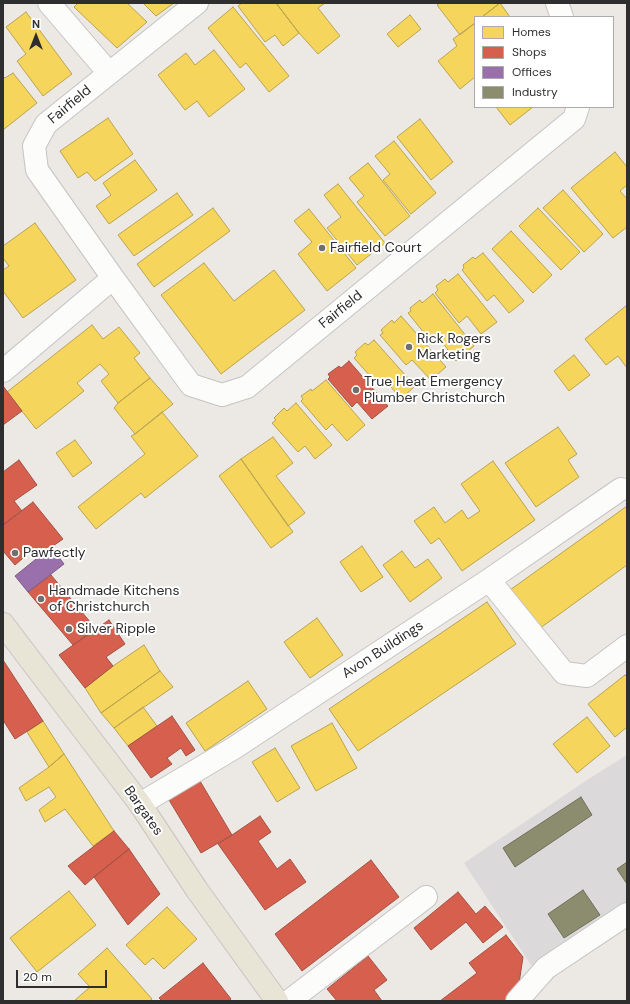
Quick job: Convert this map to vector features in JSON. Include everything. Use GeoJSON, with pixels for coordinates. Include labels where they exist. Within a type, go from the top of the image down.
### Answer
{"type":"FeatureCollection","features":[{"type":"Feature","properties":{"kind":"main road","name":"Bargates"},"geometry":{"type":"LineString","coordinates":[[3,624],[140,804],[197,890],[277,1001]]}},
{"type":"Feature","properties":{"kind":"street"},"geometry":{"type":"LineString","coordinates":[[49,3],[109,73]]}},
{"type":"Feature","properties":{"kind":"street","name":"Fairfield"},"geometry":{"type":"LineString","coordinates":[[197,3],[46,124],[34,146],[37,170],[112,278],[191,385],[222,396],[247,387],[574,119],[578,108]]}},
{"type":"Feature","properties":{"kind":"street"},"geometry":{"type":"LineString","coordinates":[[557,3],[562,16]]}},
{"type":"Feature","properties":{"kind":"street"},"geometry":{"type":"LineString","coordinates":[[3,371],[112,278]]}},
{"type":"Feature","properties":{"kind":"street","name":"Avon Buildings"},"geometry":{"type":"LineString","coordinates":[[140,804],[234,748],[489,580],[621,489]]}},
{"type":"Feature","properties":{"kind":"street"},"geometry":{"type":"LineString","coordinates":[[489,580],[564,673],[587,676],[627,646]]}},
{"type":"Feature","properties":{"kind":"street"},"geometry":{"type":"LineString","coordinates":[[289,1001],[426,897]]}},
{"type":"Feature","properties":{"kind":"street"},"geometry":{"type":"LineString","coordinates":[[517,1001],[546,968],[627,914]]}},
{"type":"Feature","properties":{"kind":"shaded area"},"geometry":{"type":"Polygon","coordinates":[[[627,755],[627,920],[553,978],[546,968],[533,968],[464,863],[590,778],[627,755]]]}},
{"type":"Feature","properties":{"kind":"building: Homes"},"geometry":{"type":"Polygon","coordinates":[[[78,3],[127,3],[147,22],[117,48],[74,7],[78,3]]]}},
{"type":"Feature","properties":{"kind":"building: Homes"},"geometry":{"type":"Polygon","coordinates":[[[143,3],[174,3],[156,16],[143,3]]]}},
{"type":"Feature","properties":{"kind":"building: Homes"},"geometry":{"type":"Polygon","coordinates":[[[242,3],[276,3],[299,33],[283,46],[275,35],[265,42],[238,6],[242,3]]]}},
{"type":"Feature","properties":{"kind":"building: Homes"},"geometry":{"type":"Polygon","coordinates":[[[276,3],[325,3],[318,8],[340,36],[318,54],[299,33],[276,3]]]}},
{"type":"Feature","properties":{"kind":"building: Homes"},"geometry":{"type":"Polygon","coordinates":[[[440,3],[500,3],[483,16],[474,16],[474,24],[460,35],[437,5],[440,3]]]}},
{"type":"Feature","properties":{"kind":"building: Homes"},"geometry":{"type":"Polygon","coordinates":[[[500,3],[509,16],[483,16],[500,3]]]}},
{"type":"Feature","properties":{"kind":"building: Homes"},"geometry":{"type":"Polygon","coordinates":[[[233,7],[289,76],[269,92],[246,63],[240,68],[208,28],[233,7]]]}},
{"type":"Feature","properties":{"kind":"building: Homes"},"geometry":{"type":"Polygon","coordinates":[[[26,12],[72,74],[43,96],[17,61],[26,54],[6,27],[26,12]]]}},
{"type":"Feature","properties":{"kind":"building: Homes"},"geometry":{"type":"Polygon","coordinates":[[[410,15],[421,29],[398,47],[387,34],[410,15]]]}},
{"type":"Feature","properties":{"kind":"building: Homes"},"geometry":{"type":"Polygon","coordinates":[[[474,24],[474,78],[460,89],[438,61],[457,46],[453,39],[474,24]]]}},
{"type":"Feature","properties":{"kind":"building: Homes"},"geometry":{"type":"Polygon","coordinates":[[[214,50],[245,89],[209,117],[197,101],[185,110],[158,75],[186,53],[195,65],[214,50]]]}},
{"type":"Feature","properties":{"kind":"building: Homes"},"geometry":{"type":"Polygon","coordinates":[[[13,73],[37,103],[3,130],[3,76],[5,78],[13,73]]]}},
{"type":"Feature","properties":{"kind":"building: Homes"},"geometry":{"type":"Polygon","coordinates":[[[497,108],[532,108],[510,125],[497,108]]]}},
{"type":"Feature","properties":{"kind":"building: Homes"},"geometry":{"type":"Polygon","coordinates":[[[108,118],[133,154],[95,181],[87,172],[78,178],[60,151],[108,118]]]}},
{"type":"Feature","properties":{"kind":"building: Homes"},"geometry":{"type":"Polygon","coordinates":[[[420,119],[453,162],[431,180],[397,137],[420,119]]]}},
{"type":"Feature","properties":{"kind":"building: Homes"},"geometry":{"type":"Polygon","coordinates":[[[394,141],[436,193],[411,214],[383,180],[390,174],[375,156],[394,141]]]}},
{"type":"Feature","properties":{"kind":"building: Homes"},"geometry":{"type":"Polygon","coordinates":[[[615,152],[627,167],[627,185],[620,191],[627,199],[627,227],[613,238],[571,188],[615,152]]]}},
{"type":"Feature","properties":{"kind":"building: Homes"},"geometry":{"type":"Polygon","coordinates":[[[135,160],[157,190],[109,224],[96,206],[111,195],[103,183],[135,160]]]}},
{"type":"Feature","properties":{"kind":"building: Homes"},"geometry":{"type":"Polygon","coordinates":[[[368,163],[410,216],[385,236],[357,202],[364,196],[349,178],[368,163]]]}},
{"type":"Feature","properties":{"kind":"building: Homes"},"geometry":{"type":"Polygon","coordinates":[[[338,184],[385,243],[357,265],[327,228],[341,217],[324,195],[338,184]]]}},
{"type":"Feature","properties":{"kind":"building: Homes"},"geometry":{"type":"Polygon","coordinates":[[[563,190],[603,234],[584,252],[543,208],[563,190]]]}},
{"type":"Feature","properties":{"kind":"building: Homes"},"geometry":{"type":"Polygon","coordinates":[[[177,193],[193,215],[134,256],[118,235],[177,193]]]}},
{"type":"Feature","properties":{"kind":"building: Homes"},"geometry":{"type":"Polygon","coordinates":[[[213,208],[230,231],[154,287],[137,264],[213,208]]]}},
{"type":"Feature","properties":{"kind":"building: Homes"},"geometry":{"type":"Polygon","coordinates":[[[538,208],[580,252],[561,270],[519,226],[538,208]]]}},
{"type":"Feature","properties":{"kind":"building: Homes","name":"Fairfield Court"},"geometry":{"type":"Polygon","coordinates":[[[309,209],[356,268],[327,291],[298,254],[312,242],[294,221],[309,209]]]}},
{"type":"Feature","properties":{"kind":"building: Homes"},"geometry":{"type":"Polygon","coordinates":[[[35,223],[76,280],[23,318],[3,291],[3,270],[9,266],[3,258],[3,246],[35,223]]]}},
{"type":"Feature","properties":{"kind":"building: Homes"},"geometry":{"type":"Polygon","coordinates":[[[511,231],[552,275],[533,293],[492,249],[511,231]]]}},
{"type":"Feature","properties":{"kind":"building: Homes"},"geometry":{"type":"Polygon","coordinates":[[[483,253],[524,301],[509,313],[494,295],[487,301],[462,270],[464,268],[463,265],[473,257],[475,259],[483,253]]]}},
{"type":"Feature","properties":{"kind":"building: Homes"},"geometry":{"type":"Polygon","coordinates":[[[204,263],[234,301],[274,270],[305,310],[221,374],[161,295],[204,263]]]}},
{"type":"Feature","properties":{"kind":"building: Homes"},"geometry":{"type":"Polygon","coordinates":[[[458,274],[497,322],[481,334],[467,316],[459,323],[435,293],[438,290],[436,286],[445,279],[448,282],[458,274]]]}},
{"type":"Feature","properties":{"kind":"building: Homes"},"geometry":{"type":"Polygon","coordinates":[[[433,294],[474,346],[456,361],[440,339],[433,344],[408,313],[411,311],[410,308],[420,300],[422,303],[433,294]]]}},
{"type":"Feature","properties":{"kind":"building: Homes"},"geometry":{"type":"Polygon","coordinates":[[[627,305],[627,368],[618,356],[606,365],[585,339],[627,305]]]}},
{"type":"Feature","properties":{"kind":"building: Homes","name":"Rick Rogers Marketing"},"geometry":{"type":"Polygon","coordinates":[[[401,316],[446,367],[431,380],[412,360],[406,365],[380,335],[383,333],[381,330],[392,320],[394,323],[401,316]]]}},
{"type":"Feature","properties":{"kind":"building: Homes"},"geometry":{"type":"Polygon","coordinates":[[[92,325],[103,339],[119,327],[140,353],[134,358],[150,378],[118,403],[101,381],[109,374],[100,364],[77,383],[84,391],[36,429],[7,392],[92,325]]]}},
{"type":"Feature","properties":{"kind":"building: Homes"},"geometry":{"type":"Polygon","coordinates":[[[374,340],[415,386],[401,399],[386,381],[380,387],[354,358],[357,355],[355,352],[365,343],[368,345],[374,340]]]}},
{"type":"Feature","properties":{"kind":"building: Homes"},"geometry":{"type":"Polygon","coordinates":[[[574,355],[590,375],[569,391],[554,371],[574,355]]]}},
{"type":"Feature","properties":{"kind":"building: Homes"},"geometry":{"type":"Polygon","coordinates":[[[150,378],[173,404],[135,434],[114,408],[118,403],[150,378]]]}},
{"type":"Feature","properties":{"kind":"building: Homes"},"geometry":{"type":"Polygon","coordinates":[[[326,380],[365,425],[347,441],[332,424],[326,430],[301,401],[303,399],[301,396],[311,389],[312,391],[326,380]]]}},
{"type":"Feature","properties":{"kind":"building: Homes"},"geometry":{"type":"Polygon","coordinates":[[[296,403],[332,445],[315,459],[305,446],[298,452],[272,423],[276,420],[274,418],[284,408],[287,411],[296,403]]]}},
{"type":"Feature","properties":{"kind":"building: Homes"},"geometry":{"type":"Polygon","coordinates":[[[162,412],[198,456],[145,498],[141,493],[96,529],[78,507],[145,454],[131,436],[162,412]]]}},
{"type":"Feature","properties":{"kind":"building: Homes"},"geometry":{"type":"Polygon","coordinates":[[[558,427],[577,454],[568,460],[579,477],[536,507],[505,463],[558,427]]]}},
{"type":"Feature","properties":{"kind":"building: Homes"},"geometry":{"type":"Polygon","coordinates":[[[273,437],[293,463],[276,476],[305,513],[288,526],[241,459],[273,437]]]}},
{"type":"Feature","properties":{"kind":"building: Homes"},"geometry":{"type":"Polygon","coordinates":[[[75,440],[92,463],[73,477],[56,453],[75,440]]]}},
{"type":"Feature","properties":{"kind":"building: Homes"},"geometry":{"type":"Polygon","coordinates":[[[241,459],[293,532],[271,548],[219,476],[241,459]]]}},
{"type":"Feature","properties":{"kind":"building: Homes"},"geometry":{"type":"Polygon","coordinates":[[[493,461],[535,520],[462,571],[439,538],[431,544],[414,521],[434,507],[445,523],[462,510],[468,519],[480,511],[461,484],[493,461]]]}},
{"type":"Feature","properties":{"kind":"building: Homes"},"geometry":{"type":"Polygon","coordinates":[[[627,506],[627,565],[539,629],[510,590],[627,506]]]}},
{"type":"Feature","properties":{"kind":"building: Homes"},"geometry":{"type":"Polygon","coordinates":[[[362,546],[383,577],[361,592],[340,562],[362,546]]]}},
{"type":"Feature","properties":{"kind":"building: Homes"},"geometry":{"type":"Polygon","coordinates":[[[402,551],[415,568],[428,559],[442,578],[410,602],[383,565],[402,551]]]}},
{"type":"Feature","properties":{"kind":"building: Homes"},"geometry":{"type":"Polygon","coordinates":[[[487,602],[516,644],[358,751],[329,709],[487,602]]]}},
{"type":"Feature","properties":{"kind":"building: Homes"},"geometry":{"type":"Polygon","coordinates":[[[317,618],[343,655],[310,678],[284,642],[317,618]]]}},
{"type":"Feature","properties":{"kind":"building: Homes"},"geometry":{"type":"Polygon","coordinates":[[[144,645],[160,671],[101,713],[85,688],[113,666],[144,645]]]}},
{"type":"Feature","properties":{"kind":"building: Homes"},"geometry":{"type":"Polygon","coordinates":[[[160,671],[173,687],[114,728],[101,713],[160,671]]]}},
{"type":"Feature","properties":{"kind":"building: Homes"},"geometry":{"type":"Polygon","coordinates":[[[625,675],[627,677],[627,727],[615,737],[588,704],[625,675]]]}},
{"type":"Feature","properties":{"kind":"building: Homes"},"geometry":{"type":"Polygon","coordinates":[[[248,681],[267,709],[205,751],[186,723],[248,681]]]}},
{"type":"Feature","properties":{"kind":"building: Homes"},"geometry":{"type":"Polygon","coordinates":[[[143,707],[157,726],[128,746],[114,728],[143,707]]]}},
{"type":"Feature","properties":{"kind":"building: Homes"},"geometry":{"type":"Polygon","coordinates":[[[587,717],[610,746],[577,773],[553,744],[587,717]]]}},
{"type":"Feature","properties":{"kind":"building: Homes"},"geometry":{"type":"Polygon","coordinates":[[[43,721],[64,754],[49,767],[27,732],[43,721]]]}},
{"type":"Feature","properties":{"kind":"building: Homes"},"geometry":{"type":"Polygon","coordinates":[[[332,723],[357,768],[316,791],[291,746],[332,723]]]}},
{"type":"Feature","properties":{"kind":"building: Homes"},"geometry":{"type":"Polygon","coordinates":[[[275,748],[300,788],[277,802],[252,762],[275,748]]]}},
{"type":"Feature","properties":{"kind":"building: Homes"},"geometry":{"type":"Polygon","coordinates":[[[64,754],[114,831],[93,846],[65,809],[45,822],[39,810],[56,797],[49,787],[26,801],[19,788],[49,767],[64,754]]]}},
{"type":"Feature","properties":{"kind":"building: Homes"},"geometry":{"type":"Polygon","coordinates":[[[69,891],[96,925],[37,972],[10,938],[69,891]]]}},
{"type":"Feature","properties":{"kind":"building: Homes"},"geometry":{"type":"Polygon","coordinates":[[[167,907],[197,939],[164,969],[153,958],[145,965],[126,945],[167,907]]]}},
{"type":"Feature","properties":{"kind":"building: Homes"},"geometry":{"type":"Polygon","coordinates":[[[107,948],[152,999],[150,1001],[74,1001],[90,987],[78,974],[107,948]]]}},
{"type":"Feature","properties":{"kind":"building: Shops","name":"True Heat Emergency Plumber Christchurch"},"geometry":{"type":"Polygon","coordinates":[[[349,361],[388,406],[372,419],[357,402],[352,407],[328,379],[330,377],[328,374],[339,366],[341,368],[349,361]]]}},
{"type":"Feature","properties":{"kind":"building: Shops"},"geometry":{"type":"Polygon","coordinates":[[[3,386],[22,411],[3,425],[3,386]]]}},
{"type":"Feature","properties":{"kind":"building: Shops"},"geometry":{"type":"Polygon","coordinates":[[[19,460],[37,485],[14,501],[22,511],[3,525],[3,472],[19,460]]]}},
{"type":"Feature","properties":{"kind":"building: Shops"},"geometry":{"type":"Polygon","coordinates":[[[33,502],[63,539],[40,555],[36,547],[15,565],[3,551],[3,525],[33,502]]]}},
{"type":"Feature","properties":{"kind":"building: Shops"},"geometry":{"type":"Polygon","coordinates":[[[51,575],[96,629],[73,645],[28,592],[51,575]]]}},
{"type":"Feature","properties":{"kind":"building: Shops"},"geometry":{"type":"Polygon","coordinates":[[[109,620],[125,644],[106,657],[113,666],[85,688],[59,655],[109,620]]]}},
{"type":"Feature","properties":{"kind":"building: Shops"},"geometry":{"type":"Polygon","coordinates":[[[3,660],[43,721],[15,739],[3,720],[3,660]]]}},
{"type":"Feature","properties":{"kind":"building: Shops"},"geometry":{"type":"Polygon","coordinates":[[[172,716],[195,750],[186,756],[181,748],[167,758],[172,764],[151,778],[128,746],[172,716]]]}},
{"type":"Feature","properties":{"kind":"building: Shops"},"geometry":{"type":"Polygon","coordinates":[[[197,776],[232,835],[201,853],[166,795],[197,776]]]}},
{"type":"Feature","properties":{"kind":"building: Shops"},"geometry":{"type":"Polygon","coordinates":[[[260,816],[271,832],[258,841],[277,869],[290,859],[306,882],[265,910],[218,844],[260,816]]]}},
{"type":"Feature","properties":{"kind":"building: Shops"},"geometry":{"type":"Polygon","coordinates":[[[114,831],[129,849],[85,885],[68,866],[114,831]]]}},
{"type":"Feature","properties":{"kind":"building: Shops"},"geometry":{"type":"Polygon","coordinates":[[[129,849],[160,894],[128,925],[94,877],[129,849]]]}},
{"type":"Feature","properties":{"kind":"building: Shops"},"geometry":{"type":"Polygon","coordinates":[[[371,860],[399,897],[302,971],[275,934],[371,860]]]}},
{"type":"Feature","properties":{"kind":"building: Shops"},"geometry":{"type":"Polygon","coordinates":[[[458,892],[476,914],[485,906],[503,927],[483,943],[466,922],[431,950],[414,928],[458,892]]]}},
{"type":"Feature","properties":{"kind":"building: Shops"},"geometry":{"type":"Polygon","coordinates":[[[506,935],[523,957],[518,990],[504,1001],[440,1001],[477,973],[469,963],[506,935]]]}},
{"type":"Feature","properties":{"kind":"building: Shops"},"geometry":{"type":"Polygon","coordinates":[[[368,956],[387,980],[374,990],[382,1001],[337,1001],[327,989],[368,956]]]}},
{"type":"Feature","properties":{"kind":"building: Shops"},"geometry":{"type":"Polygon","coordinates":[[[203,963],[231,999],[229,1001],[162,1001],[159,998],[203,963]]]}},
{"type":"Feature","properties":{"kind":"building: Offices"},"geometry":{"type":"Polygon","coordinates":[[[51,547],[64,564],[28,592],[15,576],[51,547]]]}},
{"type":"Feature","properties":{"kind":"building: Industry"},"geometry":{"type":"Polygon","coordinates":[[[581,797],[592,815],[515,867],[503,848],[581,797]]]}},
{"type":"Feature","properties":{"kind":"building: Industry"},"geometry":{"type":"Polygon","coordinates":[[[627,862],[627,884],[617,869],[627,862]]]}},
{"type":"Feature","properties":{"kind":"building: Industry"},"geometry":{"type":"Polygon","coordinates":[[[583,890],[600,915],[564,938],[548,914],[583,890]]]}},
{"type":"Feature","properties":{"kind":"place","name":"Fairfield Court"},"geometry":{"type":"Point","coordinates":[322,248]}},
{"type":"Feature","properties":{"kind":"place","name":"Rick Rogers Marketing"},"geometry":{"type":"Point","coordinates":[409,347]}},
{"type":"Feature","properties":{"kind":"place","name":"True Heat Emergency Plumber Christchurch"},"geometry":{"type":"Point","coordinates":[356,390]}},
{"type":"Feature","properties":{"kind":"place","name":"Pawfectly"},"geometry":{"type":"Point","coordinates":[15,553]}},
{"type":"Feature","properties":{"kind":"place","name":"Handmade Kitchens of Christchurch"},"geometry":{"type":"Point","coordinates":[41,599]}},
{"type":"Feature","properties":{"kind":"place","name":"Silver Ripple"},"geometry":{"type":"Point","coordinates":[69,629]}}]}
